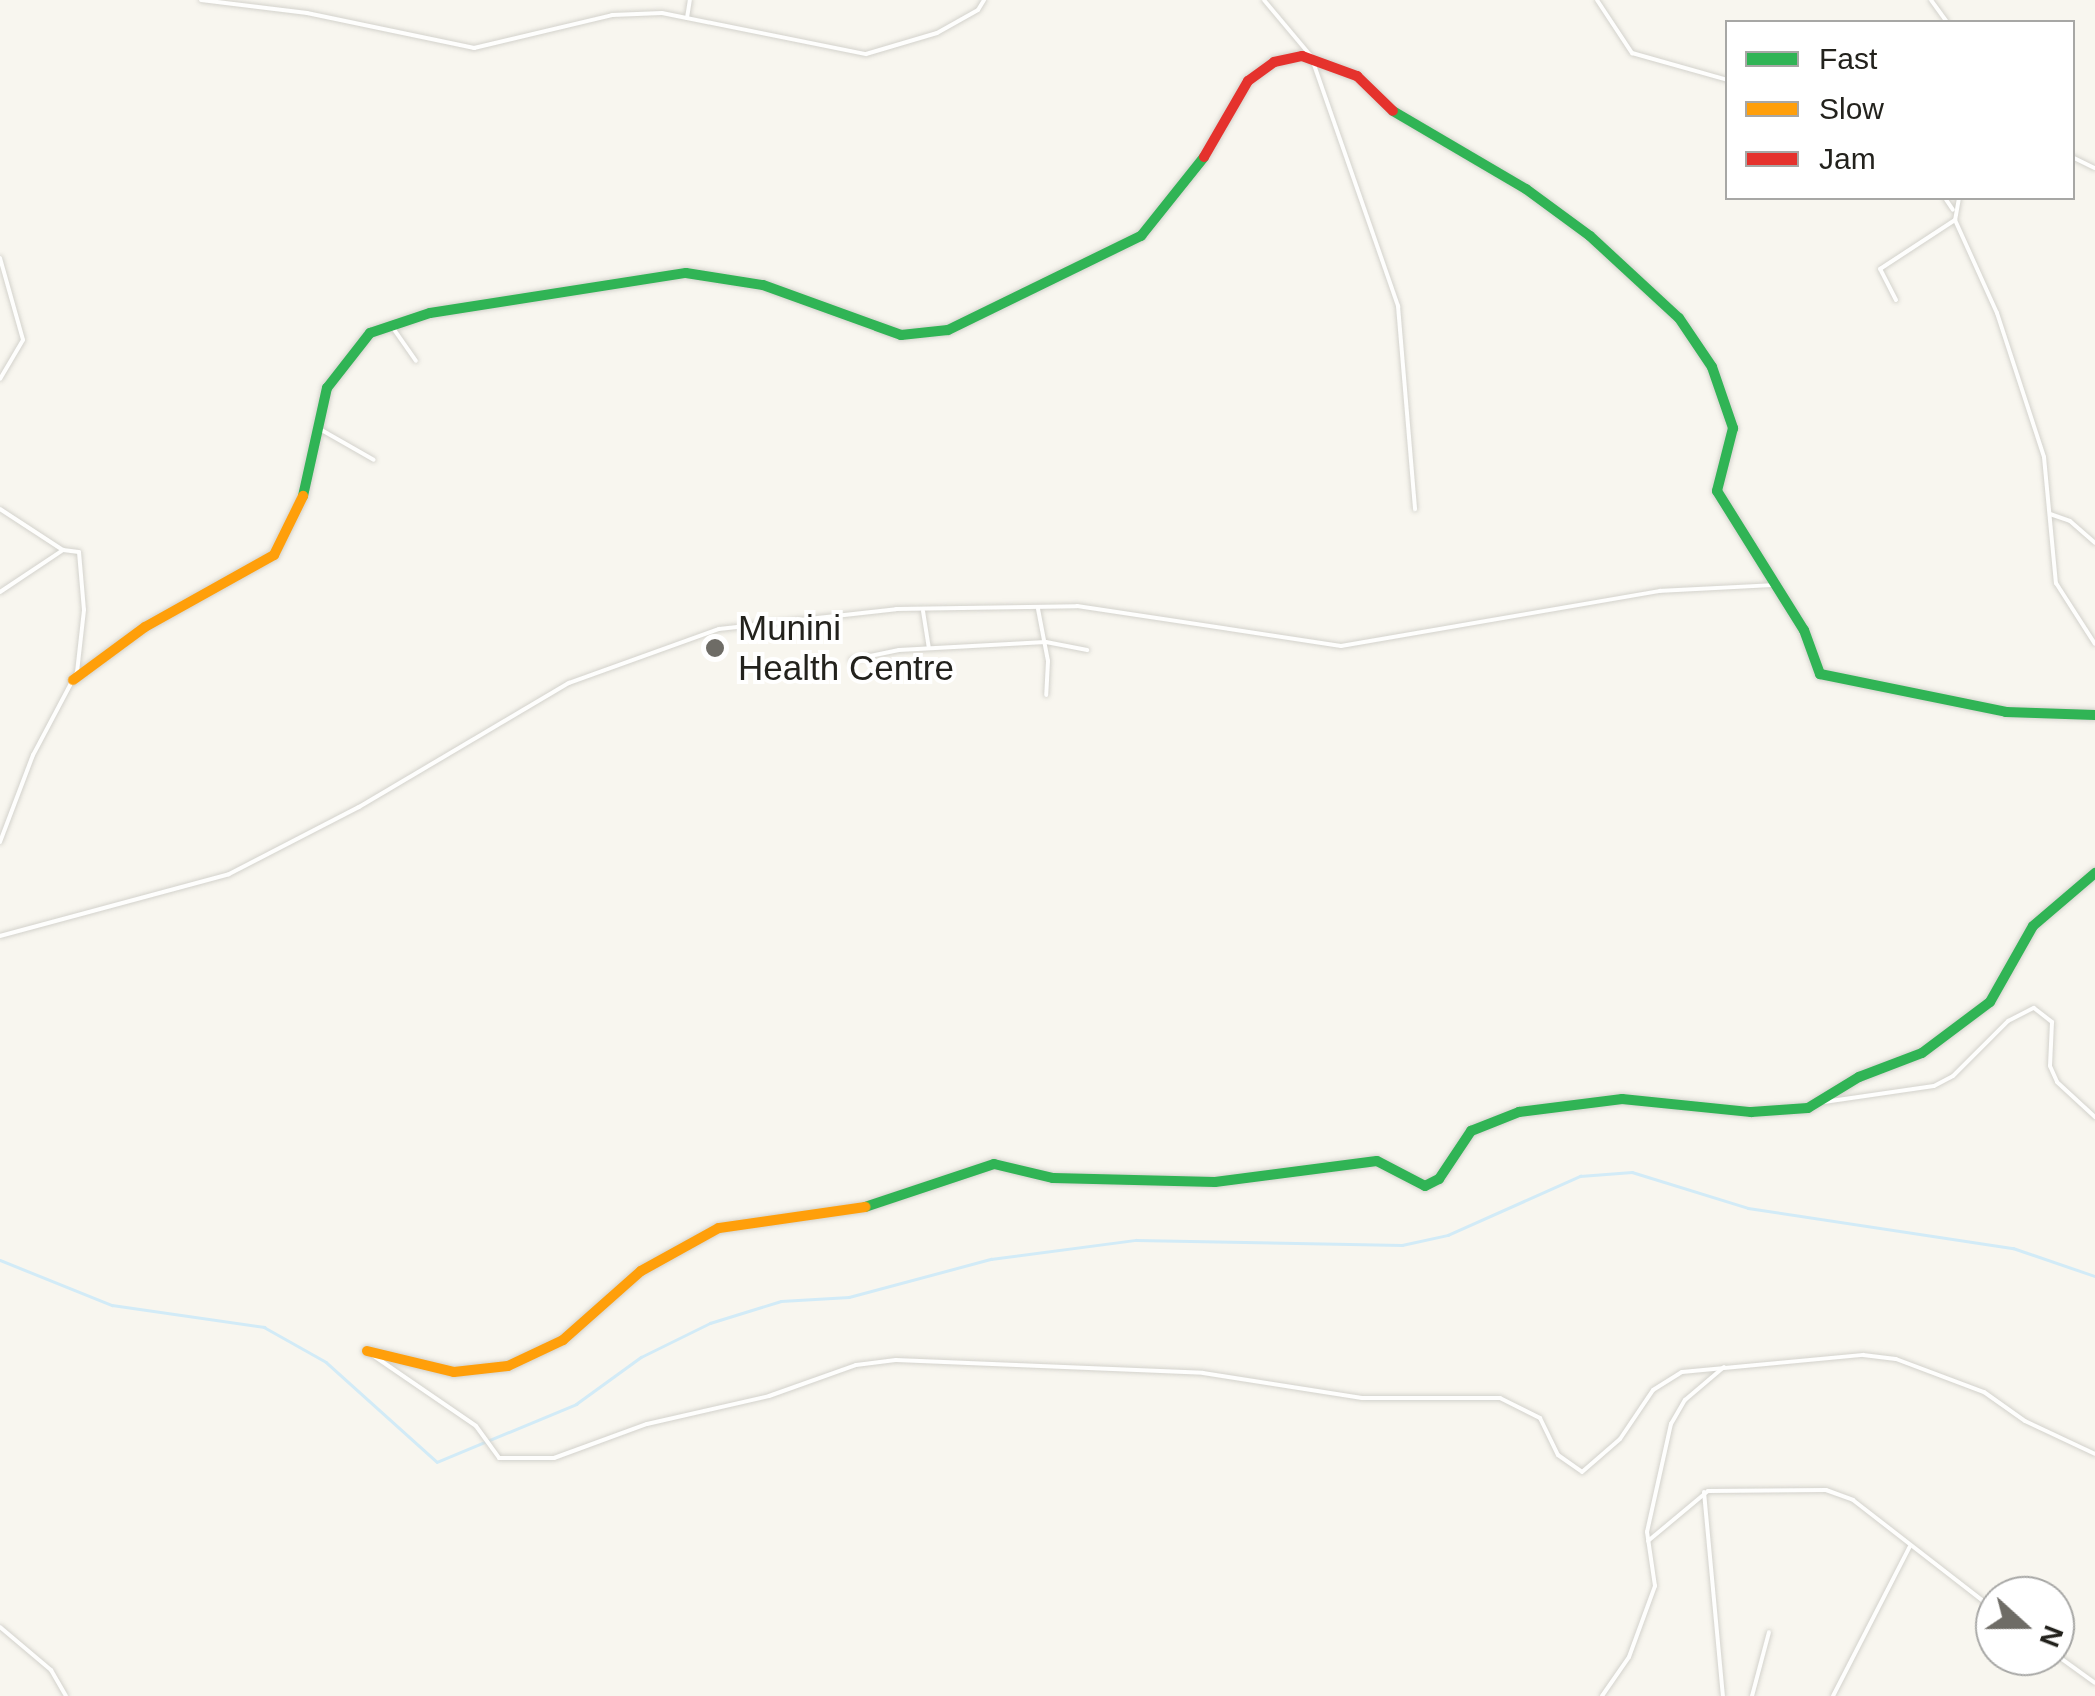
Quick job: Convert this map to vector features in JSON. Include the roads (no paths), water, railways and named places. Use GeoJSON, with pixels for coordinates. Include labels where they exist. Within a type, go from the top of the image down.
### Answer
{"type":"FeatureCollection","features":[{"type":"Feature","properties":{"kind":"street"},"geometry":{"type":"LineString","coordinates":[[201,0],[307,13],[474,48],[612,15],[687,18],[866,54],[937,33],[978,10],[984,0]]}},
{"type":"Feature","properties":{"kind":"street"},"geometry":{"type":"LineString","coordinates":[[687,18],[690,0]]}},
{"type":"Feature","properties":{"kind":"street"},"geometry":{"type":"LineString","coordinates":[[1264,0],[1311,56],[1398,306],[1415,509]]}},
{"type":"Feature","properties":{"kind":"street"},"geometry":{"type":"LineString","coordinates":[[1270,8],[1272,0]]}},
{"type":"Feature","properties":{"kind":"street"},"geometry":{"type":"LineString","coordinates":[[1597,0],[1632,53],[1725,79]]}},
{"type":"Feature","properties":{"kind":"street"},"geometry":{"type":"LineString","coordinates":[[73,680],[146,627],[274,555],[294,522],[338,369],[370,334],[390,324],[524,295],[686,273],[763,285],[901,335],[948,330],[1140,236],[1188,183],[1248,81],[1274,62],[1311,56],[1356,76],[1388,108],[1526,190],[1590,236],[1679,318],[1712,366],[1733,428],[1717,491],[1775,585],[1824,677],[2006,712],[2095,715]]}},
{"type":"Feature","properties":{"kind":"street"},"geometry":{"type":"LineString","coordinates":[[1946,200],[1997,313],[2044,457],[2056,583],[2095,644]]}},
{"type":"Feature","properties":{"kind":"street"},"geometry":{"type":"LineString","coordinates":[[1896,300],[1880,269],[1954,217],[1959,200]]}},
{"type":"Feature","properties":{"kind":"street"},"geometry":{"type":"LineString","coordinates":[[0,258],[23,340],[0,379]]}},
{"type":"Feature","properties":{"kind":"street"},"geometry":{"type":"LineString","coordinates":[[390,324],[416,361]]}},
{"type":"Feature","properties":{"kind":"street"},"geometry":{"type":"LineString","coordinates":[[318,428],[374,460]]}},
{"type":"Feature","properties":{"kind":"street"},"geometry":{"type":"LineString","coordinates":[[0,509],[63,550],[79,552],[84,610],[73,680],[32,754],[0,842]]}},
{"type":"Feature","properties":{"kind":"street"},"geometry":{"type":"LineString","coordinates":[[2048,514],[2070,521],[2095,543]]}},
{"type":"Feature","properties":{"kind":"street"},"geometry":{"type":"LineString","coordinates":[[0,592],[63,550]]}},
{"type":"Feature","properties":{"kind":"street"},"geometry":{"type":"LineString","coordinates":[[0,936],[229,874],[614,664],[746,624],[923,611],[1077,606],[1340,646],[1660,591],[1775,585]]}},
{"type":"Feature","properties":{"kind":"street"},"geometry":{"type":"LineString","coordinates":[[1038,609],[1046,642],[1046,695]]}},
{"type":"Feature","properties":{"kind":"street"},"geometry":{"type":"LineString","coordinates":[[923,611],[929,648]]}},
{"type":"Feature","properties":{"kind":"street"},"geometry":{"type":"LineString","coordinates":[[851,660],[929,648],[1046,642],[1087,650]]}},
{"type":"Feature","properties":{"kind":"street"},"geometry":{"type":"LineString","coordinates":[[1812,1102],[1922,1053],[1990,1002],[2033,926],[2095,873]]}},
{"type":"Feature","properties":{"kind":"street"},"geometry":{"type":"LineString","coordinates":[[1812,1102],[1890,1097],[1934,1086],[1953,1076],[2008,1021],[2034,1008],[2052,1022],[2050,1066],[2057,1082],[2095,1117]]}},
{"type":"Feature","properties":{"kind":"street"},"geometry":{"type":"LineString","coordinates":[[367,1351],[454,1372],[508,1366],[563,1340],[641,1271],[720,1228],[882,1204],[972,1167],[994,1164],[1054,1178],[1215,1182],[1377,1160],[1426,1186],[1439,1179],[1471,1131],[1505,1115],[1601,1099],[1750,1112],[1795,1111],[1817,1105],[1812,1102]]}},
{"type":"Feature","properties":{"kind":"street"},"geometry":{"type":"LineString","coordinates":[[367,1351],[476,1426],[499,1458],[554,1458],[856,1365],[896,1360],[1203,1373],[1362,1398],[1500,1398],[1540,1418],[1558,1455],[1582,1472],[1620,1439],[1653,1390],[1682,1372],[1863,1355],[1896,1359],[1984,1392],[2025,1421],[2095,1454]]}},
{"type":"Feature","properties":{"kind":"street"},"geometry":{"type":"LineString","coordinates":[[1602,1696],[1629,1657],[1656,1586],[1648,1541],[1676,1412],[1707,1378],[1728,1366]]}},
{"type":"Feature","properties":{"kind":"street"},"geometry":{"type":"LineString","coordinates":[[1648,1541],[1704,1492],[1834,1492],[1975,1595]]}},
{"type":"Feature","properties":{"kind":"street"},"geometry":{"type":"LineString","coordinates":[[1704,1492],[1722,1696]]}},
{"type":"Feature","properties":{"kind":"street"},"geometry":{"type":"LineString","coordinates":[[1833,1696],[1910,1546]]}},
{"type":"Feature","properties":{"kind":"street"},"geometry":{"type":"LineString","coordinates":[[0,1627],[50,1670],[66,1696]]}},
{"type":"Feature","properties":{"kind":"street"},"geometry":{"type":"LineString","coordinates":[[1752,1696],[1769,1632]]}},
{"type":"Feature","properties":{"kind":"waterway"},"geometry":{"type":"LineString","coordinates":[[0,1260],[112,1305],[264,1327],[326,1362],[437,1462],[576,1404],[641,1357],[710,1323],[781,1301],[849,1297],[991,1259],[1136,1240],[1402,1245],[1448,1235],[1580,1176],[1632,1172],[1748,1208],[2013,1248],[2095,1276]]}},
{"type":"Feature","properties":{"kind":"place","name":"Munini Health Centre"},"geometry":{"type":"Point","coordinates":[715,648]}}]}
